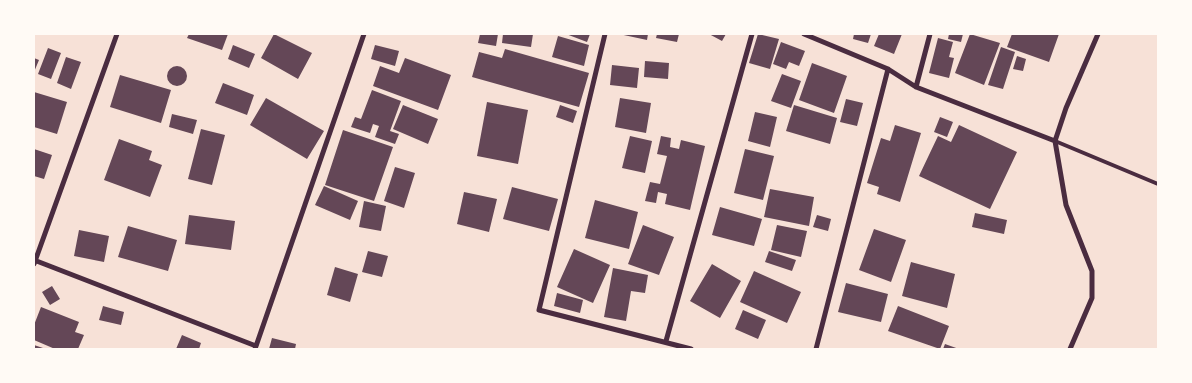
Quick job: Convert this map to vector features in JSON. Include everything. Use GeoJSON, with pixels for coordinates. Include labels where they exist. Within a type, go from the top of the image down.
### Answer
{"type":"FeatureCollection","features":[{"type":"Feature","properties":{"kind":"street"},"geometry":{"type":"LineString","coordinates":[[117,34],[34,262],[255,347],[364,34]]}},
{"type":"Feature","properties":{"kind":"street"},"geometry":{"type":"LineString","coordinates":[[605,34],[539,310],[691,349]]}},
{"type":"Feature","properties":{"kind":"street"},"geometry":{"type":"LineString","coordinates":[[666,342],[752,34]]}},
{"type":"Feature","properties":{"kind":"street"},"geometry":{"type":"LineString","coordinates":[[804,34],[888,69],[916,87],[1055,141]]}},
{"type":"Feature","properties":{"kind":"street"},"geometry":{"type":"LineString","coordinates":[[916,87],[930,34]]}},
{"type":"Feature","properties":{"kind":"street"},"geometry":{"type":"LineString","coordinates":[[1070,349],[1092,298],[1092,271],[1066,205],[1055,141],[1066,108],[1098,34]]}},
{"type":"Feature","properties":{"kind":"street"},"geometry":{"type":"LineString","coordinates":[[816,349],[888,69]]}},
{"type":"Feature","properties":{"kind":"lane"},"geometry":{"type":"LineString","coordinates":[[1055,141],[1158,184]]}},
{"type":"Feature","properties":{"kind":"building"},"geometry":{"type":"Polygon","coordinates":[[[189,34],[228,34],[222,50],[187,38],[189,34]]]}},
{"type":"Feature","properties":{"kind":"building"},"geometry":{"type":"Polygon","coordinates":[[[274,34],[312,53],[298,79],[261,58],[274,34]]]}},
{"type":"Feature","properties":{"kind":"building"},"geometry":{"type":"Polygon","coordinates":[[[480,34],[498,34],[496,46],[478,43],[480,34]]]}},
{"type":"Feature","properties":{"kind":"building"},"geometry":{"type":"Polygon","coordinates":[[[503,34],[533,34],[531,47],[502,43],[503,34]]]}},
{"type":"Feature","properties":{"kind":"building"},"geometry":{"type":"Polygon","coordinates":[[[566,34],[590,34],[587,42],[566,34]]]}},
{"type":"Feature","properties":{"kind":"building"},"geometry":{"type":"Polygon","coordinates":[[[619,34],[648,34],[647,40],[619,34]]]}},
{"type":"Feature","properties":{"kind":"building"},"geometry":{"type":"Polygon","coordinates":[[[657,34],[679,34],[677,42],[656,38],[657,34]]]}},
{"type":"Feature","properties":{"kind":"building"},"geometry":{"type":"Polygon","coordinates":[[[709,34],[726,34],[722,41],[709,34]]]}},
{"type":"Feature","properties":{"kind":"building"},"geometry":{"type":"Polygon","coordinates":[[[758,34],[779,39],[770,69],[749,63],[758,34]]]}},
{"type":"Feature","properties":{"kind":"building"},"geometry":{"type":"Polygon","coordinates":[[[854,34],[871,34],[868,43],[853,39],[854,34]]]}},
{"type":"Feature","properties":{"kind":"building"},"geometry":{"type":"Polygon","coordinates":[[[879,34],[902,34],[894,54],[874,46],[879,34]]]}},
{"type":"Feature","properties":{"kind":"building"},"geometry":{"type":"Polygon","coordinates":[[[949,34],[963,34],[961,42],[948,39],[949,34]]]}},
{"type":"Feature","properties":{"kind":"building"},"geometry":{"type":"Polygon","coordinates":[[[970,34],[1000,43],[984,85],[955,73],[970,34]]]}},
{"type":"Feature","properties":{"kind":"building"},"geometry":{"type":"Polygon","coordinates":[[[1012,34],[1059,34],[1049,62],[1007,47],[1012,34]]]}},
{"type":"Feature","properties":{"kind":"building"},"geometry":{"type":"Polygon","coordinates":[[[558,36],[589,45],[584,66],[552,57],[558,36]]]}},
{"type":"Feature","properties":{"kind":"building"},"geometry":{"type":"Polygon","coordinates":[[[938,38],[953,42],[949,57],[954,58],[949,78],[929,73],[938,38]]]}},
{"type":"Feature","properties":{"kind":"building"},"geometry":{"type":"Polygon","coordinates":[[[781,42],[805,51],[799,66],[789,62],[786,69],[773,64],[781,42]]]}},
{"type":"Feature","properties":{"kind":"building"},"geometry":{"type":"Polygon","coordinates":[[[233,45],[255,54],[249,68],[228,59],[233,45]]]}},
{"type":"Feature","properties":{"kind":"building"},"geometry":{"type":"Polygon","coordinates":[[[375,45],[399,51],[395,66],[371,59],[375,45]]]}},
{"type":"Feature","properties":{"kind":"building"},"geometry":{"type":"Polygon","coordinates":[[[1001,47],[1015,52],[1003,89],[988,85],[1001,47]]]}},
{"type":"Feature","properties":{"kind":"building"},"geometry":{"type":"Polygon","coordinates":[[[48,48],[61,53],[51,79],[38,74],[48,48]]]}},
{"type":"Feature","properties":{"kind":"building"},"geometry":{"type":"Polygon","coordinates":[[[505,49],[589,73],[579,107],[472,77],[479,52],[502,58],[505,49]]]}},
{"type":"Feature","properties":{"kind":"building"},"geometry":{"type":"Polygon","coordinates":[[[1017,56],[1026,59],[1023,71],[1013,69],[1017,56]]]}},
{"type":"Feature","properties":{"kind":"building"},"geometry":{"type":"Polygon","coordinates":[[[66,57],[81,62],[71,89],[57,83],[66,57]]]}},
{"type":"Feature","properties":{"kind":"building"},"geometry":{"type":"Polygon","coordinates":[[[34,58],[39,60],[34,72],[34,58]]]}},
{"type":"Feature","properties":{"kind":"building"},"geometry":{"type":"Polygon","coordinates":[[[405,58],[451,75],[438,110],[373,86],[380,66],[399,73],[405,58]]]}},
{"type":"Feature","properties":{"kind":"building"},"geometry":{"type":"Polygon","coordinates":[[[645,61],[669,63],[668,79],[644,77],[645,61]]]}},
{"type":"Feature","properties":{"kind":"building"},"geometry":{"type":"Polygon","coordinates":[[[812,63],[847,76],[834,113],[799,100],[812,63]]]}},
{"type":"Feature","properties":{"kind":"building"},"geometry":{"type":"Polygon","coordinates":[[[612,65],[639,68],[637,88],[610,85],[612,65]]]}},
{"type":"Feature","properties":{"kind":"building"},"geometry":{"type":"Polygon","coordinates":[[[177,66],[184,69],[187,76],[184,83],[177,86],[170,83],[167,76],[170,69],[177,66]]]}},
{"type":"Feature","properties":{"kind":"building"},"geometry":{"type":"Polygon","coordinates":[[[782,74],[801,81],[791,108],[771,101],[782,74]]]}},
{"type":"Feature","properties":{"kind":"building"},"geometry":{"type":"Polygon","coordinates":[[[120,75],[171,90],[161,123],[110,107],[120,75]]]}},
{"type":"Feature","properties":{"kind":"building"},"geometry":{"type":"Polygon","coordinates":[[[223,83],[254,95],[247,115],[215,103],[223,83]]]}},
{"type":"Feature","properties":{"kind":"building"},"geometry":{"type":"Polygon","coordinates":[[[372,90],[401,101],[390,131],[399,134],[395,144],[375,137],[379,126],[373,124],[370,133],[351,127],[355,117],[361,119],[372,90]]]}},
{"type":"Feature","properties":{"kind":"building"},"geometry":{"type":"Polygon","coordinates":[[[34,92],[67,102],[57,134],[34,127],[34,92]]]}},
{"type":"Feature","properties":{"kind":"building"},"geometry":{"type":"Polygon","coordinates":[[[266,98],[324,131],[307,159],[250,125],[266,98]]]}},
{"type":"Feature","properties":{"kind":"building"},"geometry":{"type":"Polygon","coordinates":[[[620,98],[651,103],[646,133],[615,127],[620,98]]]}},
{"type":"Feature","properties":{"kind":"building"},"geometry":{"type":"Polygon","coordinates":[[[846,99],[863,103],[857,126],[840,122],[846,99]]]}},
{"type":"Feature","properties":{"kind":"building"},"geometry":{"type":"Polygon","coordinates":[[[487,102],[528,110],[518,164],[477,156],[487,102]]]}},
{"type":"Feature","properties":{"kind":"building"},"geometry":{"type":"Polygon","coordinates":[[[403,105],[438,119],[428,144],[393,129],[403,105]]]}},
{"type":"Feature","properties":{"kind":"building"},"geometry":{"type":"Polygon","coordinates":[[[560,105],[577,111],[573,123],[556,117],[560,105]]]}},
{"type":"Feature","properties":{"kind":"building"},"geometry":{"type":"Polygon","coordinates":[[[794,105],[837,118],[830,144],[786,131],[794,105]]]}},
{"type":"Feature","properties":{"kind":"building"},"geometry":{"type":"Polygon","coordinates":[[[755,112],[777,117],[770,147],[748,141],[755,112]]]}},
{"type":"Feature","properties":{"kind":"building"},"geometry":{"type":"Polygon","coordinates":[[[172,114],[197,120],[193,134],[169,127],[172,114]]]}},
{"type":"Feature","properties":{"kind":"building"},"geometry":{"type":"Polygon","coordinates":[[[940,117],[953,122],[947,137],[934,132],[940,117]]]}},
{"type":"Feature","properties":{"kind":"building"},"geometry":{"type":"Polygon","coordinates":[[[895,125],[921,133],[900,202],[877,194],[879,187],[867,183],[881,138],[890,141],[895,125]]]}},
{"type":"Feature","properties":{"kind":"building"},"geometry":{"type":"Polygon","coordinates":[[[959,125],[1017,152],[990,209],[919,176],[938,136],[951,142],[959,125]]]}},
{"type":"Feature","properties":{"kind":"building"},"geometry":{"type":"Polygon","coordinates":[[[201,129],[225,135],[212,185],[188,179],[201,129]]]}},
{"type":"Feature","properties":{"kind":"building"},"geometry":{"type":"Polygon","coordinates":[[[343,130],[393,147],[374,201],[325,185],[343,130]]]}},
{"type":"Feature","properties":{"kind":"building"},"geometry":{"type":"Polygon","coordinates":[[[630,136],[652,141],[645,173],[622,168],[630,136]]]}},
{"type":"Feature","properties":{"kind":"building"},"geometry":{"type":"Polygon","coordinates":[[[661,136],[671,138],[670,147],[679,149],[681,140],[705,146],[690,210],[665,204],[667,194],[658,192],[656,203],[645,201],[650,182],[660,184],[667,156],[657,154],[661,136]]]}},
{"type":"Feature","properties":{"kind":"building"},"geometry":{"type":"Polygon","coordinates":[[[119,139],[152,151],[149,160],[162,165],[150,197],[104,180],[119,139]]]}},
{"type":"Feature","properties":{"kind":"building"},"geometry":{"type":"Polygon","coordinates":[[[34,149],[52,155],[44,179],[34,176],[34,149]]]}},
{"type":"Feature","properties":{"kind":"building"},"geometry":{"type":"Polygon","coordinates":[[[745,149],[774,156],[763,200],[734,193],[745,149]]]}},
{"type":"Feature","properties":{"kind":"building"},"geometry":{"type":"Polygon","coordinates":[[[395,167],[415,173],[404,208],[384,201],[395,167]]]}},
{"type":"Feature","properties":{"kind":"building"},"geometry":{"type":"Polygon","coordinates":[[[324,186],[358,201],[350,220],[315,205],[324,186]]]}},
{"type":"Feature","properties":{"kind":"building"},"geometry":{"type":"Polygon","coordinates":[[[512,187],[558,199],[549,231],[503,219],[512,187]]]}},
{"type":"Feature","properties":{"kind":"building"},"geometry":{"type":"Polygon","coordinates":[[[770,189],[814,197],[809,226],[764,217],[770,189]]]}},
{"type":"Feature","properties":{"kind":"building"},"geometry":{"type":"Polygon","coordinates":[[[464,192],[497,199],[489,232],[457,224],[464,192]]]}},
{"type":"Feature","properties":{"kind":"building"},"geometry":{"type":"Polygon","coordinates":[[[595,200],[638,212],[629,249],[585,238],[595,200]]]}},
{"type":"Feature","properties":{"kind":"building"},"geometry":{"type":"Polygon","coordinates":[[[364,201],[386,206],[381,231],[359,227],[364,201]]]}},
{"type":"Feature","properties":{"kind":"building"},"geometry":{"type":"Polygon","coordinates":[[[720,207],[762,219],[754,246],[712,235],[720,207]]]}},
{"type":"Feature","properties":{"kind":"building"},"geometry":{"type":"Polygon","coordinates":[[[975,213],[1007,220],[1004,234],[972,227],[975,213]]]}},
{"type":"Feature","properties":{"kind":"building"},"geometry":{"type":"Polygon","coordinates":[[[189,215],[235,221],[231,250],[185,244],[189,215]]]}},
{"type":"Feature","properties":{"kind":"building"},"geometry":{"type":"Polygon","coordinates":[[[817,215],[831,219],[828,231],[813,227],[817,215]]]}},
{"type":"Feature","properties":{"kind":"building"},"geometry":{"type":"Polygon","coordinates":[[[643,225],[674,237],[659,275],[628,264],[643,225]]]}},
{"type":"Feature","properties":{"kind":"building"},"geometry":{"type":"Polygon","coordinates":[[[777,225],[807,231],[801,257],[771,250],[777,225]]]}},
{"type":"Feature","properties":{"kind":"building"},"geometry":{"type":"Polygon","coordinates":[[[128,226],[177,240],[168,271],[118,257],[128,226]]]}},
{"type":"Feature","properties":{"kind":"building"},"geometry":{"type":"Polygon","coordinates":[[[874,229],[906,240],[891,282],[859,270],[874,229]]]}},
{"type":"Feature","properties":{"kind":"building"},"geometry":{"type":"Polygon","coordinates":[[[79,230],[109,236],[104,262],[74,256],[79,230]]]}},
{"type":"Feature","properties":{"kind":"building"},"geometry":{"type":"Polygon","coordinates":[[[574,249],[610,265],[593,303],[557,287],[574,249]]]}},
{"type":"Feature","properties":{"kind":"building"},"geometry":{"type":"Polygon","coordinates":[[[368,251],[388,256],[382,277],[362,272],[368,251]]]}},
{"type":"Feature","properties":{"kind":"building"},"geometry":{"type":"Polygon","coordinates":[[[769,251],[796,260],[792,271],[765,262],[769,251]]]}},
{"type":"Feature","properties":{"kind":"building"},"geometry":{"type":"Polygon","coordinates":[[[911,262],[955,274],[947,308],[902,296],[911,262]]]}},
{"type":"Feature","properties":{"kind":"building"},"geometry":{"type":"Polygon","coordinates":[[[712,264],[741,281],[720,318],[690,301],[712,264]]]}},
{"type":"Feature","properties":{"kind":"building"},"geometry":{"type":"Polygon","coordinates":[[[335,267],[358,274],[350,302],[327,295],[335,267]]]}},
{"type":"Feature","properties":{"kind":"building"},"geometry":{"type":"Polygon","coordinates":[[[613,268],[648,275],[645,293],[631,291],[626,321],[604,317],[613,268]]]}},
{"type":"Feature","properties":{"kind":"building"},"geometry":{"type":"Polygon","coordinates":[[[754,271],[801,292],[787,323],[740,302],[754,271]]]}},
{"type":"Feature","properties":{"kind":"building"},"geometry":{"type":"Polygon","coordinates":[[[846,283],[888,294],[881,322],[838,312],[846,283]]]}},
{"type":"Feature","properties":{"kind":"building"},"geometry":{"type":"Polygon","coordinates":[[[52,286],[60,299],[50,305],[42,292],[52,286]]]}},
{"type":"Feature","properties":{"kind":"building"},"geometry":{"type":"Polygon","coordinates":[[[557,293],[583,300],[580,313],[554,306],[557,293]]]}},
{"type":"Feature","properties":{"kind":"building"},"geometry":{"type":"Polygon","coordinates":[[[103,306],[124,312],[121,325],[99,320],[103,306]]]}},
{"type":"Feature","properties":{"kind":"building"},"geometry":{"type":"Polygon","coordinates":[[[898,306],[949,326],[940,349],[888,331],[898,306]]]}},
{"type":"Feature","properties":{"kind":"building"},"geometry":{"type":"Polygon","coordinates":[[[41,307],[79,322],[75,332],[84,335],[78,349],[55,349],[34,340],[34,325],[41,307]]]}},
{"type":"Feature","properties":{"kind":"building"},"geometry":{"type":"Polygon","coordinates":[[[743,310],[766,320],[758,339],[735,329],[743,310]]]}},
{"type":"Feature","properties":{"kind":"building"},"geometry":{"type":"Polygon","coordinates":[[[182,335],[201,343],[199,349],[176,349],[182,335]]]}},
{"type":"Feature","properties":{"kind":"building"},"geometry":{"type":"Polygon","coordinates":[[[272,338],[296,344],[295,349],[269,349],[272,338]]]}},
{"type":"Feature","properties":{"kind":"building"},"geometry":{"type":"Polygon","coordinates":[[[945,344],[959,349],[943,349],[945,344]]]}},
{"type":"Feature","properties":{"kind":"building"},"geometry":{"type":"Polygon","coordinates":[[[34,345],[46,349],[34,349],[34,345]]]}}]}
